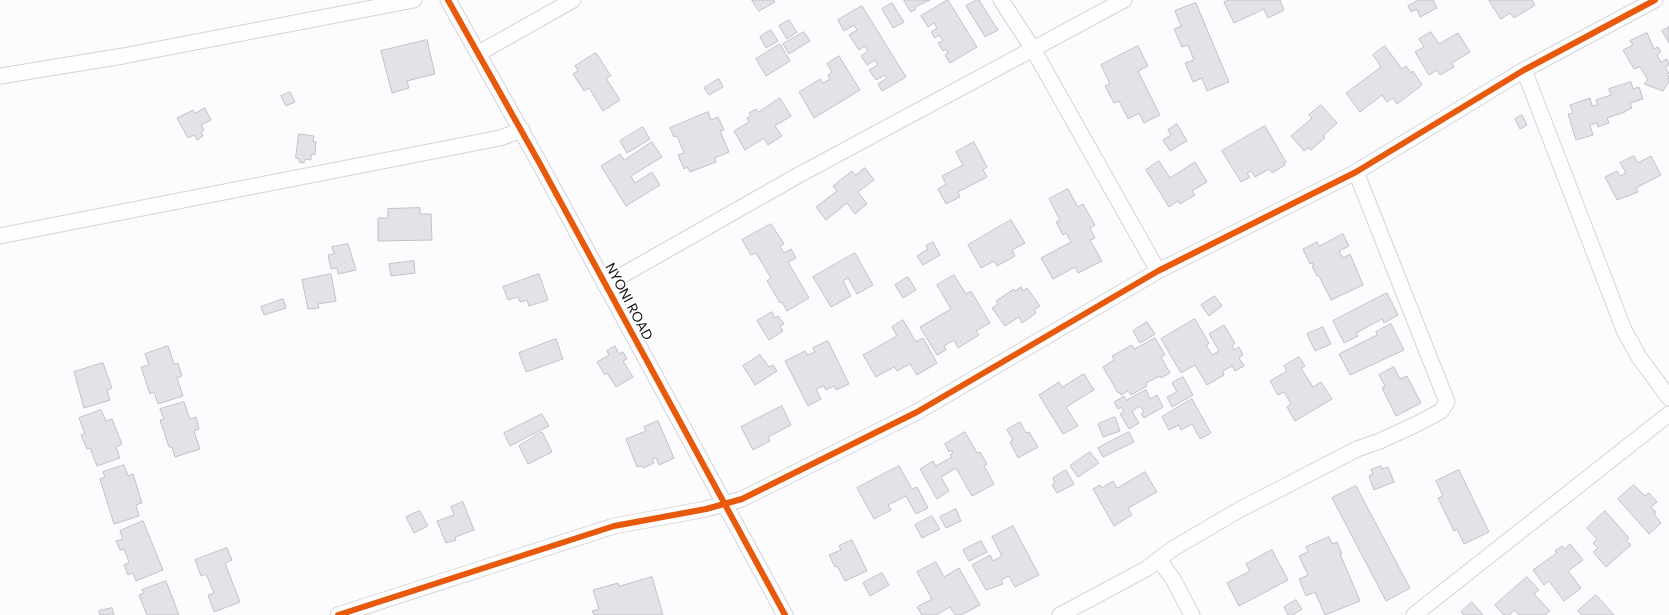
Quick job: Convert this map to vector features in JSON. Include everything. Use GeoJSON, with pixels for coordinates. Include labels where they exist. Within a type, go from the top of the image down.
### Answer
{"type":"FeatureCollection","features":[{"type":"Feature","properties":{"kind":"street"},"geometry":{"type":"LineString","coordinates":[[0,76],[123,56],[414,0]]}},
{"type":"Feature","properties":{"kind":"street","name":"NYONI ROAD"},"geometry":{"type":"LineString","coordinates":[[448,0],[522,130],[785,615]]}},
{"type":"Feature","properties":{"kind":"street"},"geometry":{"type":"LineString","coordinates":[[479,53],[573,0]]}},
{"type":"Feature","properties":{"kind":"street"},"geometry":{"type":"LineString","coordinates":[[1001,0],[1033,49],[1158,271]]}},
{"type":"Feature","properties":{"kind":"street"},"geometry":{"type":"LineString","coordinates":[[605,285],[797,176],[1124,0]]}},
{"type":"Feature","properties":{"kind":"street"},"geometry":{"type":"LineString","coordinates":[[338,615],[614,526],[742,499],[916,412],[1158,271],[1356,172],[1524,70],[1655,0]]}},
{"type":"Feature","properties":{"kind":"street"},"geometry":{"type":"LineString","coordinates":[[1524,70],[1624,330],[1639,357],[1669,398]]}},
{"type":"Feature","properties":{"kind":"street"},"geometry":{"type":"LineString","coordinates":[[0,236],[500,138],[522,130]]}},
{"type":"Feature","properties":{"kind":"street"},"geometry":{"type":"LineString","coordinates":[[1060,615],[1146,569],[1192,536],[1239,510],[1357,449],[1380,441],[1441,411],[1447,402],[1356,172]]}},
{"type":"Feature","properties":{"kind":"street"},"geometry":{"type":"LineString","coordinates":[[1414,615],[1669,414]]}},
{"type":"Feature","properties":{"kind":"street"},"geometry":{"type":"LineString","coordinates":[[1158,560],[1173,579],[1192,615]]}},
{"type":"Feature","properties":{"kind":"building"},"geometry":{"type":"Polygon","coordinates":[[[752,0],[773,0],[775,2],[759,11],[752,0]]]}},
{"type":"Feature","properties":{"kind":"building"},"geometry":{"type":"Polygon","coordinates":[[[904,0],[930,0],[915,7],[916,9],[911,12],[904,0]]]}},
{"type":"Feature","properties":{"kind":"building"},"geometry":{"type":"Polygon","coordinates":[[[948,0],[977,47],[950,63],[945,55],[948,53],[946,49],[943,51],[938,43],[943,41],[939,35],[935,38],[931,32],[937,28],[934,23],[928,27],[921,16],[948,0]]]}},
{"type":"Feature","properties":{"kind":"building"},"geometry":{"type":"Polygon","coordinates":[[[976,0],[979,0],[998,30],[985,37],[966,6],[976,0]]]}},
{"type":"Feature","properties":{"kind":"building"},"geometry":{"type":"Polygon","coordinates":[[[1230,0],[1280,0],[1284,10],[1268,18],[1264,9],[1234,23],[1224,2],[1230,0]]]}},
{"type":"Feature","properties":{"kind":"building"},"geometry":{"type":"Polygon","coordinates":[[[1419,0],[1433,0],[1437,8],[1420,17],[1417,9],[1411,12],[1408,6],[1419,0]]]}},
{"type":"Feature","properties":{"kind":"building"},"geometry":{"type":"Polygon","coordinates":[[[1489,0],[1532,0],[1535,5],[1514,18],[1510,13],[1501,19],[1489,0]]]}},
{"type":"Feature","properties":{"kind":"building"},"geometry":{"type":"Polygon","coordinates":[[[892,3],[904,22],[893,28],[882,9],[892,3]]]}},
{"type":"Feature","properties":{"kind":"building"},"geometry":{"type":"Polygon","coordinates":[[[1196,3],[1229,82],[1207,91],[1202,78],[1193,82],[1185,63],[1194,60],[1188,45],[1182,47],[1174,29],[1181,26],[1175,11],[1196,3]]]}},
{"type":"Feature","properties":{"kind":"building"},"geometry":{"type":"Polygon","coordinates":[[[862,6],[906,77],[882,91],[878,84],[887,78],[885,75],[876,80],[869,70],[878,65],[875,60],[867,65],[861,56],[868,51],[865,46],[859,50],[849,35],[857,30],[854,25],[844,31],[838,20],[862,6]]]}},
{"type":"Feature","properties":{"kind":"building"},"geometry":{"type":"Polygon","coordinates":[[[789,20],[797,32],[787,39],[779,26],[789,20]]]}},
{"type":"Feature","properties":{"kind":"building"},"geometry":{"type":"Polygon","coordinates":[[[1669,27],[1669,43],[1662,31],[1669,27]]]}},
{"type":"Feature","properties":{"kind":"building"},"geometry":{"type":"Polygon","coordinates":[[[771,30],[778,41],[766,48],[760,37],[771,30]]]}},
{"type":"Feature","properties":{"kind":"building"},"geometry":{"type":"Polygon","coordinates":[[[804,32],[810,41],[789,54],[783,44],[804,32]]]}},
{"type":"Feature","properties":{"kind":"building"},"geometry":{"type":"Polygon","coordinates":[[[1431,32],[1439,44],[1458,33],[1470,52],[1452,63],[1454,67],[1440,75],[1437,70],[1429,75],[1415,52],[1424,47],[1419,39],[1431,32]]]}},
{"type":"Feature","properties":{"kind":"building"},"geometry":{"type":"Polygon","coordinates":[[[1647,33],[1654,49],[1658,47],[1661,52],[1657,55],[1661,62],[1667,59],[1669,65],[1665,67],[1669,73],[1667,75],[1669,76],[1669,82],[1663,91],[1644,84],[1648,80],[1640,67],[1634,69],[1623,50],[1633,45],[1630,41],[1647,33]]]}},
{"type":"Feature","properties":{"kind":"building"},"geometry":{"type":"Polygon","coordinates":[[[427,40],[435,74],[407,81],[409,88],[392,93],[381,51],[427,40]]]}},
{"type":"Feature","properties":{"kind":"building"},"geometry":{"type":"Polygon","coordinates":[[[780,44],[790,61],[766,76],[756,59],[780,44]]]}},
{"type":"Feature","properties":{"kind":"building"},"geometry":{"type":"Polygon","coordinates":[[[1138,46],[1148,66],[1138,71],[1160,115],[1144,123],[1139,113],[1128,119],[1119,101],[1114,103],[1105,86],[1110,84],[1101,65],[1138,46]]]}},
{"type":"Feature","properties":{"kind":"building"},"geometry":{"type":"Polygon","coordinates":[[[1385,46],[1402,69],[1406,66],[1411,73],[1413,71],[1422,85],[1397,104],[1393,98],[1387,102],[1382,95],[1360,112],[1346,93],[1381,67],[1373,55],[1385,46]]]}},
{"type":"Feature","properties":{"kind":"building"},"geometry":{"type":"Polygon","coordinates":[[[596,53],[611,76],[606,78],[620,100],[603,111],[589,88],[584,91],[573,74],[578,71],[575,66],[596,53]]]}},
{"type":"Feature","properties":{"kind":"building"},"geometry":{"type":"Polygon","coordinates":[[[839,56],[860,90],[814,118],[799,92],[820,79],[823,83],[830,79],[828,75],[832,72],[827,64],[839,56]]]}},
{"type":"Feature","properties":{"kind":"building"},"geometry":{"type":"Polygon","coordinates":[[[719,79],[723,87],[709,95],[704,88],[719,79]]]}},
{"type":"Feature","properties":{"kind":"building"},"geometry":{"type":"Polygon","coordinates":[[[1631,82],[1633,89],[1639,87],[1643,99],[1630,103],[1632,108],[1625,112],[1607,118],[1609,123],[1598,127],[1597,123],[1590,125],[1593,135],[1576,140],[1568,114],[1573,113],[1570,105],[1590,98],[1592,106],[1598,105],[1596,100],[1611,95],[1609,89],[1631,82]]]}},
{"type":"Feature","properties":{"kind":"building"},"geometry":{"type":"Polygon","coordinates":[[[290,92],[295,102],[286,106],[281,96],[290,92]]]}},
{"type":"Feature","properties":{"kind":"building"},"geometry":{"type":"Polygon","coordinates":[[[780,98],[791,116],[775,126],[782,136],[768,145],[764,138],[745,150],[734,131],[749,122],[747,118],[751,116],[749,113],[756,109],[758,112],[780,98]]]}},
{"type":"Feature","properties":{"kind":"building"},"geometry":{"type":"Polygon","coordinates":[[[1321,105],[1337,123],[1323,136],[1325,138],[1311,150],[1308,148],[1304,151],[1291,136],[1312,118],[1309,115],[1321,105]]]}},
{"type":"Feature","properties":{"kind":"building"},"geometry":{"type":"Polygon","coordinates":[[[205,108],[211,120],[201,125],[204,130],[201,132],[203,136],[197,140],[194,135],[188,138],[177,118],[193,110],[195,113],[205,108]]]}},
{"type":"Feature","properties":{"kind":"building"},"geometry":{"type":"Polygon","coordinates":[[[708,112],[711,120],[718,117],[724,130],[720,131],[729,152],[715,158],[716,162],[690,172],[687,167],[684,169],[678,155],[684,153],[677,136],[674,137],[670,128],[708,112]]]}},
{"type":"Feature","properties":{"kind":"building"},"geometry":{"type":"Polygon","coordinates":[[[1522,115],[1527,125],[1520,129],[1515,119],[1522,115]]]}},
{"type":"Feature","properties":{"kind":"building"},"geometry":{"type":"Polygon","coordinates":[[[1177,124],[1187,141],[1170,151],[1163,140],[1171,135],[1168,130],[1177,124]]]}},
{"type":"Feature","properties":{"kind":"building"},"geometry":{"type":"Polygon","coordinates":[[[1265,126],[1286,162],[1284,163],[1285,165],[1272,173],[1269,169],[1255,177],[1251,171],[1247,173],[1250,177],[1241,182],[1222,151],[1265,126]]]}},
{"type":"Feature","properties":{"kind":"building"},"geometry":{"type":"Polygon","coordinates":[[[643,127],[650,139],[627,153],[620,141],[643,127]]]}},
{"type":"Feature","properties":{"kind":"building"},"geometry":{"type":"Polygon","coordinates":[[[299,134],[314,136],[313,142],[316,142],[315,155],[311,154],[311,160],[305,159],[304,163],[299,162],[299,159],[296,158],[299,134]]]}},
{"type":"Feature","properties":{"kind":"building"},"geometry":{"type":"Polygon","coordinates":[[[652,142],[662,157],[631,176],[635,183],[652,172],[660,185],[626,206],[601,166],[620,154],[624,160],[652,142]]]}},
{"type":"Feature","properties":{"kind":"building"},"geometry":{"type":"Polygon","coordinates":[[[974,142],[987,167],[983,170],[987,177],[958,192],[960,197],[946,204],[938,189],[946,184],[942,176],[963,165],[956,152],[974,142]]]}},
{"type":"Feature","properties":{"kind":"building"},"geometry":{"type":"Polygon","coordinates":[[[1634,156],[1638,163],[1651,156],[1661,175],[1636,188],[1638,192],[1617,200],[1605,177],[1617,171],[1620,176],[1626,173],[1620,163],[1634,156]]]}},
{"type":"Feature","properties":{"kind":"building"},"geometry":{"type":"Polygon","coordinates":[[[1159,161],[1170,178],[1195,162],[1207,182],[1192,191],[1195,195],[1180,204],[1178,201],[1169,207],[1146,170],[1159,161]]]}},
{"type":"Feature","properties":{"kind":"building"},"geometry":{"type":"Polygon","coordinates":[[[865,168],[874,180],[858,192],[867,204],[855,214],[847,203],[826,220],[816,207],[837,191],[833,186],[852,171],[855,175],[865,168]]]}},
{"type":"Feature","properties":{"kind":"building"},"geometry":{"type":"Polygon","coordinates":[[[1068,189],[1078,207],[1083,204],[1095,225],[1090,228],[1095,238],[1090,240],[1102,261],[1078,273],[1075,267],[1053,279],[1041,258],[1071,242],[1066,233],[1063,235],[1056,222],[1060,220],[1049,199],[1068,189]]]}},
{"type":"Feature","properties":{"kind":"building"},"geometry":{"type":"Polygon","coordinates":[[[420,208],[420,214],[431,214],[432,240],[378,241],[378,218],[388,218],[388,209],[420,208]]]}},
{"type":"Feature","properties":{"kind":"building"},"geometry":{"type":"Polygon","coordinates":[[[1011,220],[1025,243],[1012,250],[1015,256],[997,266],[994,261],[981,268],[968,245],[1011,220]]]}},
{"type":"Feature","properties":{"kind":"building"},"geometry":{"type":"Polygon","coordinates":[[[771,224],[784,244],[780,246],[784,253],[791,249],[796,258],[788,262],[809,298],[787,311],[782,302],[780,303],[767,281],[771,278],[756,253],[751,255],[742,240],[771,224]]]}},
{"type":"Feature","properties":{"kind":"building"},"geometry":{"type":"Polygon","coordinates":[[[1343,234],[1349,246],[1339,251],[1343,258],[1350,254],[1363,285],[1331,300],[1319,276],[1317,276],[1312,266],[1314,265],[1313,263],[1310,264],[1303,249],[1317,242],[1319,246],[1343,234]]]}},
{"type":"Feature","properties":{"kind":"building"},"geometry":{"type":"Polygon","coordinates":[[[933,242],[940,255],[923,265],[917,256],[928,249],[926,246],[933,242]]]}},
{"type":"Feature","properties":{"kind":"building"},"geometry":{"type":"Polygon","coordinates":[[[348,244],[356,270],[338,274],[337,268],[331,269],[328,255],[334,254],[332,247],[348,244]]]}},
{"type":"Feature","properties":{"kind":"building"},"geometry":{"type":"Polygon","coordinates":[[[855,253],[873,285],[857,294],[848,278],[843,281],[851,296],[831,307],[813,277],[855,253]]]}},
{"type":"Feature","properties":{"kind":"building"},"geometry":{"type":"Polygon","coordinates":[[[414,261],[415,273],[391,276],[389,264],[414,261]]]}},
{"type":"Feature","properties":{"kind":"building"},"geometry":{"type":"Polygon","coordinates":[[[331,274],[336,301],[318,304],[319,308],[308,309],[302,280],[331,274]]]}},
{"type":"Feature","properties":{"kind":"building"},"geometry":{"type":"Polygon","coordinates":[[[539,274],[548,300],[529,306],[527,300],[520,302],[518,297],[508,300],[503,287],[539,274]]]}},
{"type":"Feature","properties":{"kind":"building"},"geometry":{"type":"Polygon","coordinates":[[[954,275],[966,294],[971,291],[990,323],[976,331],[979,335],[958,348],[954,340],[944,346],[946,350],[937,355],[920,327],[951,309],[937,285],[954,275]]]}},
{"type":"Feature","properties":{"kind":"building"},"geometry":{"type":"Polygon","coordinates":[[[908,277],[916,290],[903,298],[895,285],[908,277]]]}},
{"type":"Feature","properties":{"kind":"building"},"geometry":{"type":"Polygon","coordinates":[[[1021,287],[1023,291],[1027,288],[1040,306],[1034,310],[1036,313],[1022,323],[1019,317],[1005,326],[992,308],[998,304],[996,301],[1014,289],[1015,291],[1021,287]]]}},
{"type":"Feature","properties":{"kind":"building"},"geometry":{"type":"Polygon","coordinates":[[[1387,293],[1398,315],[1384,323],[1382,319],[1356,333],[1358,336],[1344,343],[1333,321],[1387,293]]]}},
{"type":"Feature","properties":{"kind":"building"},"geometry":{"type":"Polygon","coordinates":[[[1215,296],[1222,306],[1209,316],[1201,305],[1215,296]]]}},
{"type":"Feature","properties":{"kind":"building"},"geometry":{"type":"Polygon","coordinates":[[[283,299],[286,308],[264,315],[261,307],[283,299]]]}},
{"type":"Feature","properties":{"kind":"building"},"geometry":{"type":"Polygon","coordinates":[[[772,312],[775,318],[778,316],[784,324],[780,326],[783,331],[769,340],[757,321],[772,312]]]}},
{"type":"Feature","properties":{"kind":"building"},"geometry":{"type":"Polygon","coordinates":[[[1195,319],[1209,343],[1206,345],[1212,355],[1219,351],[1209,334],[1224,325],[1235,343],[1232,345],[1234,350],[1239,347],[1243,355],[1239,358],[1244,366],[1235,371],[1232,366],[1223,371],[1224,375],[1207,385],[1195,365],[1181,373],[1161,339],[1195,319]]]}},
{"type":"Feature","properties":{"kind":"building"},"geometry":{"type":"Polygon","coordinates":[[[903,320],[916,342],[923,338],[937,363],[917,375],[910,364],[897,371],[894,367],[876,377],[863,355],[897,336],[892,327],[903,320]]]}},
{"type":"Feature","properties":{"kind":"building"},"geometry":{"type":"Polygon","coordinates":[[[1147,322],[1155,334],[1140,343],[1133,331],[1147,322]]]}},
{"type":"Feature","properties":{"kind":"building"},"geometry":{"type":"Polygon","coordinates":[[[1391,324],[1404,350],[1350,375],[1339,354],[1377,335],[1376,332],[1391,324]]]}},
{"type":"Feature","properties":{"kind":"building"},"geometry":{"type":"Polygon","coordinates":[[[1323,327],[1331,344],[1315,351],[1307,334],[1323,327]]]}},
{"type":"Feature","properties":{"kind":"building"},"geometry":{"type":"Polygon","coordinates":[[[1155,338],[1165,355],[1161,357],[1170,373],[1146,383],[1147,386],[1131,395],[1128,391],[1121,395],[1119,392],[1118,393],[1103,367],[1114,360],[1112,356],[1132,345],[1134,349],[1155,338]]]}},
{"type":"Feature","properties":{"kind":"building"},"geometry":{"type":"Polygon","coordinates":[[[556,339],[563,359],[526,372],[519,353],[556,339]]]}},
{"type":"Feature","properties":{"kind":"building"},"geometry":{"type":"Polygon","coordinates":[[[828,341],[849,384],[836,390],[834,386],[826,390],[824,386],[816,389],[821,399],[808,406],[785,361],[805,351],[808,355],[815,352],[813,348],[828,341]]]}},
{"type":"Feature","properties":{"kind":"building"},"geometry":{"type":"Polygon","coordinates":[[[168,346],[174,364],[178,363],[182,376],[177,378],[183,396],[158,404],[154,392],[150,394],[141,367],[149,365],[145,354],[168,346]]]}},
{"type":"Feature","properties":{"kind":"building"},"geometry":{"type":"Polygon","coordinates":[[[615,346],[619,354],[623,352],[627,359],[623,361],[633,377],[616,387],[607,373],[605,375],[597,362],[609,355],[607,351],[615,346]]]}},
{"type":"Feature","properties":{"kind":"building"},"geometry":{"type":"Polygon","coordinates":[[[760,355],[769,367],[773,365],[777,371],[755,385],[743,366],[760,355]]]}},
{"type":"Feature","properties":{"kind":"building"},"geometry":{"type":"Polygon","coordinates":[[[1299,357],[1305,366],[1301,368],[1313,387],[1321,382],[1332,399],[1295,421],[1287,407],[1291,404],[1284,392],[1278,395],[1270,381],[1287,371],[1284,366],[1299,357]]]}},
{"type":"Feature","properties":{"kind":"building"},"geometry":{"type":"Polygon","coordinates":[[[103,363],[112,388],[107,390],[110,400],[84,408],[74,372],[103,363]]]}},
{"type":"Feature","properties":{"kind":"building"},"geometry":{"type":"Polygon","coordinates":[[[1394,367],[1400,379],[1407,376],[1421,403],[1396,416],[1382,388],[1385,386],[1379,375],[1394,367]]]}},
{"type":"Feature","properties":{"kind":"building"},"geometry":{"type":"Polygon","coordinates":[[[1084,374],[1094,390],[1066,407],[1078,426],[1063,434],[1039,395],[1059,382],[1062,387],[1084,374]]]}},
{"type":"Feature","properties":{"kind":"building"},"geometry":{"type":"Polygon","coordinates":[[[1183,377],[1193,395],[1172,407],[1167,397],[1177,392],[1172,383],[1183,377]]]}},
{"type":"Feature","properties":{"kind":"building"},"geometry":{"type":"Polygon","coordinates":[[[1146,390],[1150,399],[1157,395],[1163,407],[1144,418],[1141,414],[1144,412],[1140,406],[1132,411],[1139,423],[1129,429],[1120,414],[1124,412],[1121,407],[1118,409],[1114,402],[1124,396],[1126,400],[1146,390]]]}},
{"type":"Feature","properties":{"kind":"building"},"geometry":{"type":"Polygon","coordinates":[[[1192,399],[1211,433],[1200,439],[1192,424],[1181,430],[1179,425],[1169,430],[1162,417],[1192,399]]]}},
{"type":"Feature","properties":{"kind":"building"},"geometry":{"type":"Polygon","coordinates":[[[184,402],[190,419],[196,417],[199,429],[194,431],[200,449],[175,457],[172,447],[169,447],[160,420],[164,419],[160,409],[184,402]]]}},
{"type":"Feature","properties":{"kind":"building"},"geometry":{"type":"Polygon","coordinates":[[[782,406],[791,425],[768,437],[770,441],[753,450],[741,427],[782,406]]]}},
{"type":"Feature","properties":{"kind":"building"},"geometry":{"type":"Polygon","coordinates":[[[101,410],[106,421],[112,419],[122,444],[116,447],[120,458],[97,466],[90,448],[87,449],[81,435],[85,434],[79,418],[101,410]]]}},
{"type":"Feature","properties":{"kind":"building"},"geometry":{"type":"Polygon","coordinates":[[[542,414],[549,426],[510,446],[504,433],[542,414]]]}},
{"type":"Feature","properties":{"kind":"building"},"geometry":{"type":"Polygon","coordinates":[[[1115,417],[1120,431],[1103,437],[1098,424],[1115,417]]]}},
{"type":"Feature","properties":{"kind":"building"},"geometry":{"type":"Polygon","coordinates":[[[658,421],[674,458],[659,465],[656,458],[652,459],[654,463],[643,468],[642,466],[637,467],[626,439],[646,431],[644,427],[658,421]]]}},
{"type":"Feature","properties":{"kind":"building"},"geometry":{"type":"Polygon","coordinates":[[[1020,422],[1026,433],[1029,432],[1038,447],[1018,458],[1010,442],[1013,440],[1007,430],[1020,422]]]}},
{"type":"Feature","properties":{"kind":"building"},"geometry":{"type":"Polygon","coordinates":[[[542,432],[552,452],[528,464],[519,446],[542,432]]]}},
{"type":"Feature","properties":{"kind":"building"},"geometry":{"type":"Polygon","coordinates":[[[965,432],[977,453],[980,452],[987,464],[984,466],[994,484],[972,496],[956,468],[941,477],[949,491],[937,499],[920,469],[933,461],[936,466],[952,457],[950,455],[953,453],[951,450],[949,452],[945,444],[965,432]]]}},
{"type":"Feature","properties":{"kind":"building"},"geometry":{"type":"Polygon","coordinates":[[[1129,432],[1134,442],[1103,457],[1098,448],[1129,432]]]}},
{"type":"Feature","properties":{"kind":"building"},"geometry":{"type":"Polygon","coordinates":[[[1090,452],[1099,463],[1078,477],[1070,466],[1090,452]]]}},
{"type":"Feature","properties":{"kind":"building"},"geometry":{"type":"Polygon","coordinates":[[[124,465],[128,476],[133,474],[142,503],[136,505],[139,516],[114,524],[100,479],[105,477],[103,472],[124,465]]]}},
{"type":"Feature","properties":{"kind":"building"},"geometry":{"type":"Polygon","coordinates":[[[899,466],[912,489],[917,487],[928,508],[916,514],[906,496],[888,505],[891,510],[874,519],[857,488],[899,466]]]}},
{"type":"Feature","properties":{"kind":"building"},"geometry":{"type":"Polygon","coordinates":[[[1381,466],[1382,469],[1388,467],[1394,482],[1374,490],[1369,476],[1373,474],[1371,470],[1381,466]]]}},
{"type":"Feature","properties":{"kind":"building"},"geometry":{"type":"Polygon","coordinates":[[[1066,470],[1074,484],[1057,493],[1052,485],[1055,483],[1053,478],[1066,470]]]}},
{"type":"Feature","properties":{"kind":"building"},"geometry":{"type":"Polygon","coordinates":[[[1459,470],[1489,532],[1464,544],[1457,529],[1454,531],[1438,498],[1443,496],[1436,481],[1459,470]]]}},
{"type":"Feature","properties":{"kind":"building"},"geometry":{"type":"Polygon","coordinates":[[[1145,472],[1157,492],[1128,508],[1132,515],[1114,526],[1093,489],[1100,485],[1102,488],[1113,481],[1117,488],[1145,472]]]}},
{"type":"Feature","properties":{"kind":"building"},"geometry":{"type":"Polygon","coordinates":[[[1634,485],[1645,496],[1649,493],[1657,502],[1651,507],[1656,512],[1654,514],[1661,523],[1649,534],[1618,499],[1634,485]]]}},
{"type":"Feature","properties":{"kind":"building"},"geometry":{"type":"Polygon","coordinates":[[[1356,486],[1410,588],[1386,601],[1332,498],[1356,486]]]}},
{"type":"Feature","properties":{"kind":"building"},"geometry":{"type":"Polygon","coordinates":[[[463,502],[474,530],[455,537],[456,540],[446,543],[437,521],[454,515],[451,507],[463,502]]]}},
{"type":"Feature","properties":{"kind":"building"},"geometry":{"type":"Polygon","coordinates":[[[956,509],[961,521],[946,528],[940,517],[956,509]]]}},
{"type":"Feature","properties":{"kind":"building"},"geometry":{"type":"Polygon","coordinates":[[[420,511],[428,526],[414,533],[406,517],[420,511]]]}},
{"type":"Feature","properties":{"kind":"building"},"geometry":{"type":"Polygon","coordinates":[[[1605,511],[1629,538],[1626,540],[1631,545],[1606,567],[1593,552],[1598,548],[1593,543],[1597,539],[1587,528],[1605,511]]]}},
{"type":"Feature","properties":{"kind":"building"},"geometry":{"type":"Polygon","coordinates":[[[932,516],[940,529],[922,538],[915,525],[932,516]]]}},
{"type":"Feature","properties":{"kind":"building"},"geometry":{"type":"Polygon","coordinates":[[[143,521],[163,570],[136,581],[133,573],[128,575],[124,565],[129,562],[124,549],[120,550],[116,541],[123,539],[120,531],[143,521]]]}},
{"type":"Feature","properties":{"kind":"building"},"geometry":{"type":"Polygon","coordinates":[[[1013,526],[1039,575],[1015,587],[1009,576],[1001,580],[1003,584],[986,590],[972,565],[990,555],[993,561],[1002,556],[992,537],[1013,526]]]}},
{"type":"Feature","properties":{"kind":"building"},"geometry":{"type":"Polygon","coordinates":[[[1329,537],[1332,544],[1337,542],[1342,554],[1340,554],[1360,601],[1325,615],[1315,592],[1306,596],[1299,579],[1308,575],[1299,556],[1308,552],[1306,547],[1329,537]]]}},
{"type":"Feature","properties":{"kind":"building"},"geometry":{"type":"Polygon","coordinates":[[[852,540],[867,571],[845,581],[829,555],[841,550],[839,546],[852,540]]]}},
{"type":"Feature","properties":{"kind":"building"},"geometry":{"type":"Polygon","coordinates":[[[981,541],[987,552],[969,561],[963,550],[981,541]]]}},
{"type":"Feature","properties":{"kind":"building"},"geometry":{"type":"Polygon","coordinates":[[[1570,544],[1583,560],[1568,571],[1581,588],[1564,601],[1549,581],[1544,585],[1533,570],[1557,553],[1555,551],[1562,546],[1564,549],[1570,544]]]}},
{"type":"Feature","properties":{"kind":"building"},"geometry":{"type":"Polygon","coordinates":[[[227,548],[232,560],[225,563],[240,602],[214,612],[208,595],[214,593],[206,574],[201,576],[195,560],[227,548]]]}},
{"type":"Feature","properties":{"kind":"building"},"geometry":{"type":"Polygon","coordinates":[[[1272,550],[1288,580],[1239,606],[1227,583],[1250,571],[1246,564],[1272,550]]]}},
{"type":"Feature","properties":{"kind":"building"},"geometry":{"type":"Polygon","coordinates":[[[936,562],[944,577],[959,568],[980,605],[961,615],[955,615],[950,607],[936,615],[922,615],[917,607],[932,599],[917,572],[936,562]]]}},
{"type":"Feature","properties":{"kind":"building"},"geometry":{"type":"Polygon","coordinates":[[[882,573],[889,585],[870,596],[863,583],[882,573]]]}},
{"type":"Feature","properties":{"kind":"building"},"geometry":{"type":"Polygon","coordinates":[[[652,577],[663,615],[594,615],[592,611],[599,609],[593,590],[618,583],[619,586],[652,577]]]}},
{"type":"Feature","properties":{"kind":"building"},"geometry":{"type":"Polygon","coordinates":[[[1527,577],[1539,590],[1534,594],[1550,611],[1545,615],[1519,615],[1515,610],[1509,615],[1504,615],[1495,605],[1527,577]]]}},
{"type":"Feature","properties":{"kind":"building"},"geometry":{"type":"Polygon","coordinates":[[[166,581],[179,615],[147,615],[139,595],[144,593],[142,590],[166,581]]]}},
{"type":"Feature","properties":{"kind":"building"},"geometry":{"type":"Polygon","coordinates":[[[1596,595],[1614,615],[1582,615],[1578,611],[1596,595]]]}},
{"type":"Feature","properties":{"kind":"building"},"geometry":{"type":"Polygon","coordinates":[[[1296,600],[1302,609],[1293,615],[1288,615],[1284,607],[1296,600]]]}},
{"type":"Feature","properties":{"kind":"building"},"geometry":{"type":"Polygon","coordinates":[[[1472,602],[1483,615],[1464,615],[1461,612],[1472,602]]]}},
{"type":"Feature","properties":{"kind":"building"},"geometry":{"type":"Polygon","coordinates":[[[112,608],[114,615],[100,615],[99,611],[112,608]]]}},
{"type":"Feature","properties":{"kind":"cycle path"},"geometry":{"type":"LineString","coordinates":[[448,0],[540,164],[785,615]]}},
{"type":"Feature","properties":{"kind":"cycle path"},"geometry":{"type":"LineString","coordinates":[[338,615],[614,526],[706,509],[742,499],[917,412],[1158,271],[1356,172],[1524,70],[1655,0]]}}]}
